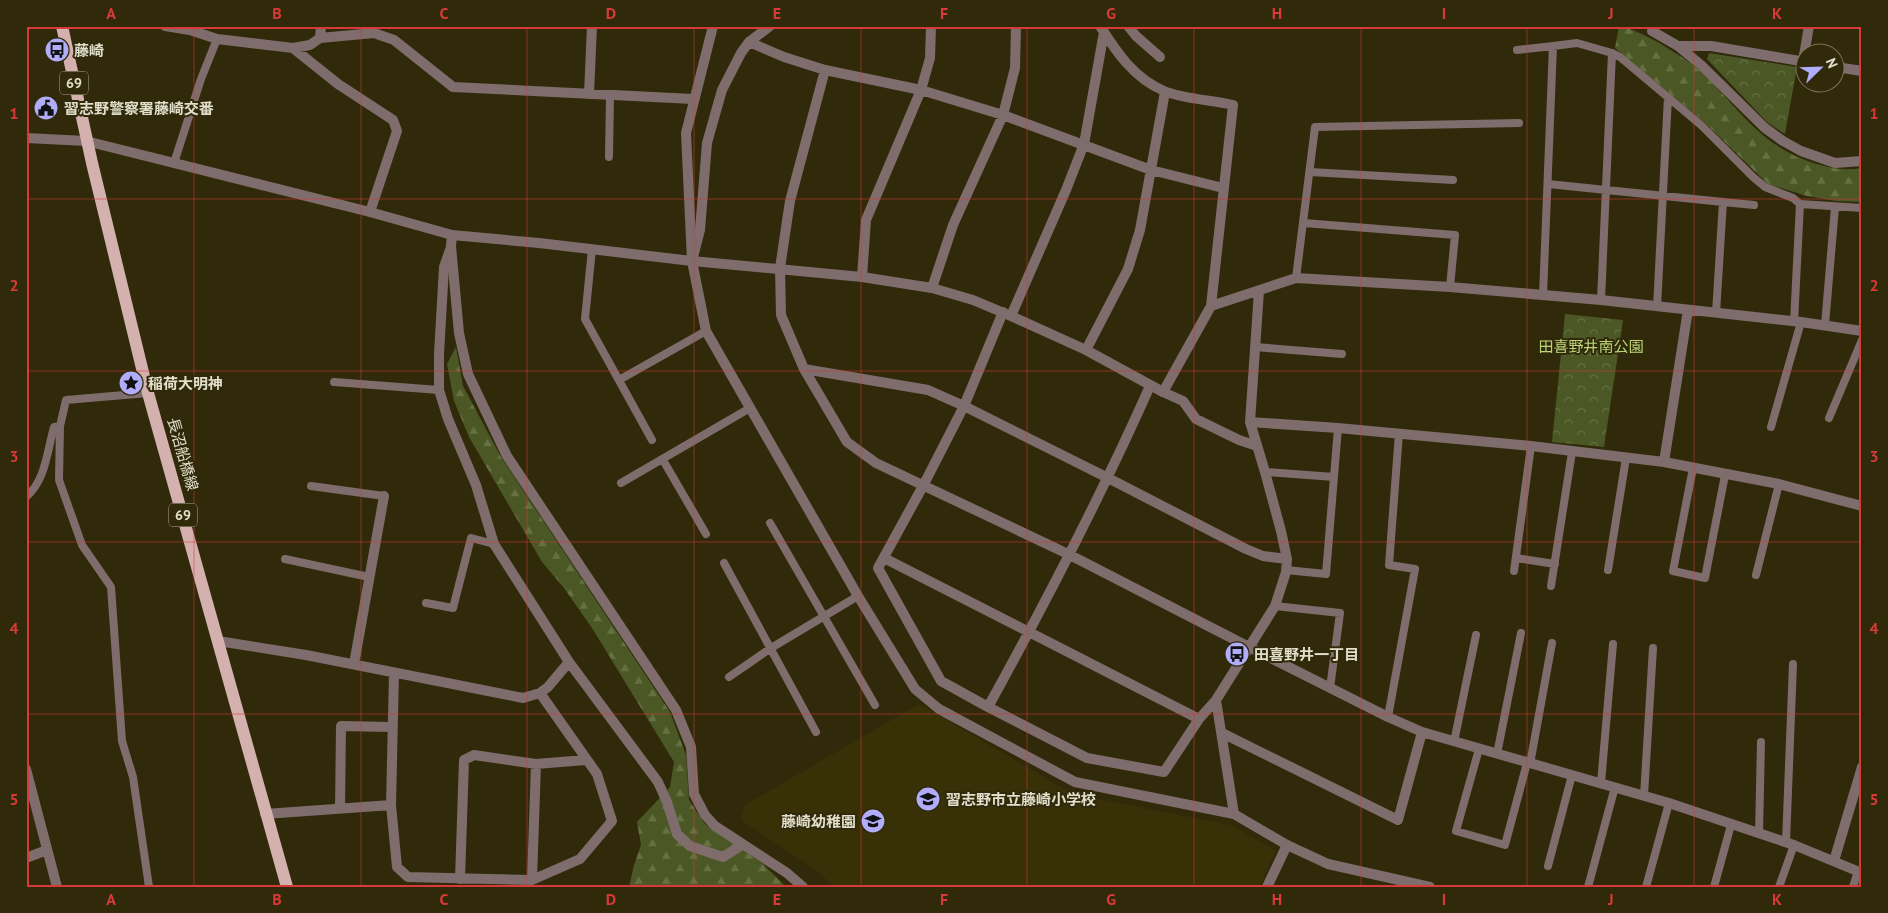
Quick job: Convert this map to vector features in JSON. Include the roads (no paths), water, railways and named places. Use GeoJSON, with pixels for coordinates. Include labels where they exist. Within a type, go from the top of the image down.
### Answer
{"type":"FeatureCollection","features":[{"type":"Feature","properties":{"kind":"main road","name":"長沼船橋線"},"geometry":{"type":"LineString","coordinates":[[62,26],[86,141],[148,393],[287,887]]}},
{"type":"Feature","properties":{"kind":"street"},"geometry":{"type":"LineString","coordinates":[[165,26],[190,30],[217,39],[293,48],[310,46],[320,38],[374,33],[394,40],[453,87],[693,99]]}},
{"type":"Feature","properties":{"kind":"street"},"geometry":{"type":"LineString","coordinates":[[320,38],[321,26]]}},
{"type":"Feature","properties":{"kind":"street"},"geometry":{"type":"LineString","coordinates":[[589,94],[592,26]]}},
{"type":"Feature","properties":{"kind":"street"},"geometry":{"type":"LineString","coordinates":[[713,26],[693,99],[686,133],[692,262],[706,331],[858,596],[915,689],[939,709],[1075,782],[1234,814],[1287,845],[1328,864],[1394,883],[1430,887]]}},
{"type":"Feature","properties":{"kind":"street"},"geometry":{"type":"LineString","coordinates":[[692,262],[700,230],[707,143],[722,90],[741,53],[749,42],[770,26]]}},
{"type":"Feature","properties":{"kind":"street"},"geometry":{"type":"LineString","coordinates":[[862,277],[866,220],[921,90],[930,58],[931,26]]}},
{"type":"Feature","properties":{"kind":"street"},"geometry":{"type":"LineString","coordinates":[[932,288],[954,225],[1002,115],[1016,68],[1016,26]]}},
{"type":"Feature","properties":{"kind":"street"},"geometry":{"type":"LineString","coordinates":[[1128,26],[1136,36],[1160,57]]}},
{"type":"Feature","properties":{"kind":"street"},"geometry":{"type":"LineString","coordinates":[[1653,26],[1652,31],[1678,46],[1702,65],[1765,128],[1789,144],[1801,151],[1835,163],[1862,161]]}},
{"type":"Feature","properties":{"kind":"street"},"geometry":{"type":"LineString","coordinates":[[1807,42],[1809,26]]}},
{"type":"Feature","properties":{"kind":"street"},"geometry":{"type":"LineString","coordinates":[[1102,29],[1120,57],[1137,76],[1165,92],[1233,105],[1211,306],[1163,392]]}},
{"type":"Feature","properties":{"kind":"street"},"geometry":{"type":"LineString","coordinates":[[1102,29],[1084,144],[1066,190],[964,406],[878,568],[941,681],[1087,758],[1164,772],[1199,719],[1216,700],[1275,606],[1286,570],[1286,559],[1265,472],[1250,422],[1259,291]]}},
{"type":"Feature","properties":{"kind":"street"},"geometry":{"type":"LineString","coordinates":[[749,42],[784,57],[825,70],[921,90],[1002,115],[1151,170],[1223,188]]}},
{"type":"Feature","properties":{"kind":"street"},"geometry":{"type":"LineString","coordinates":[[1678,46],[1711,46],[1796,61]]}},
{"type":"Feature","properties":{"kind":"street"},"geometry":{"type":"LineString","coordinates":[[293,48],[338,84],[392,120],[397,131],[370,212]]}},
{"type":"Feature","properties":{"kind":"street"},"geometry":{"type":"LineString","coordinates":[[1846,69],[1862,71]]}},
{"type":"Feature","properties":{"kind":"street"},"geometry":{"type":"LineString","coordinates":[[825,70],[790,201],[780,268],[781,315],[804,369],[846,442],[876,464],[1068,554],[1330,688],[1422,732],[1644,796],[1790,844],[1860,872]]}},
{"type":"Feature","properties":{"kind":"street"},"geometry":{"type":"LineString","coordinates":[[1086,350],[1128,269],[1140,230],[1165,92]]}},
{"type":"Feature","properties":{"kind":"street"},"geometry":{"type":"LineString","coordinates":[[26,138],[86,141],[370,212],[452,235],[692,262],[780,268],[862,277],[932,288],[973,300],[1086,350],[1150,386],[1183,401],[1196,419],[1239,440],[1257,446]]}},
{"type":"Feature","properties":{"kind":"street"},"geometry":{"type":"LineString","coordinates":[[452,235],[451,246],[459,333],[468,374],[507,456],[676,710],[691,747],[694,794],[705,814],[715,826],[787,874],[803,887]]}},
{"type":"Feature","properties":{"kind":"street"},"geometry":{"type":"LineString","coordinates":[[451,246],[444,267],[439,390],[448,419],[476,485],[494,544],[569,662],[658,782],[667,802],[677,834],[690,846],[723,857],[742,845]]}},
{"type":"Feature","properties":{"kind":"street"},"geometry":{"type":"LineString","coordinates":[[1211,306],[1296,278],[1450,287],[1601,300],[1825,325],[1862,331]]}},
{"type":"Feature","properties":{"kind":"street"},"geometry":{"type":"LineString","coordinates":[[1664,462],[1688,310]]}},
{"type":"Feature","properties":{"kind":"street"},"geometry":{"type":"LineString","coordinates":[[804,369],[928,390],[964,406],[1246,549],[1263,556],[1286,559]]}},
{"type":"Feature","properties":{"kind":"street"},"geometry":{"type":"LineString","coordinates":[[988,707],[1029,632],[1108,478],[1150,386]]}},
{"type":"Feature","properties":{"kind":"street"},"geometry":{"type":"LineString","coordinates":[[1250,422],[1399,433],[1664,462],[1779,484],[1862,506]]}},
{"type":"Feature","properties":{"kind":"street"},"geometry":{"type":"LineString","coordinates":[[354,664],[384,496]]}},
{"type":"Feature","properties":{"kind":"street"},"geometry":{"type":"LineString","coordinates":[[884,558],[1199,719]]}},
{"type":"Feature","properties":{"kind":"street"},"geometry":{"type":"LineString","coordinates":[[218,641],[354,664],[523,698],[540,693],[548,687],[569,662]]}},
{"type":"Feature","properties":{"kind":"street"},"geometry":{"type":"LineString","coordinates":[[394,673],[391,805],[397,866],[408,877],[532,880],[580,858],[612,821],[597,774],[540,693]]}},
{"type":"Feature","properties":{"kind":"street"},"geometry":{"type":"LineString","coordinates":[[1216,700],[1234,814]]}},
{"type":"Feature","properties":{"kind":"street"},"geometry":{"type":"LineString","coordinates":[[340,809],[341,726],[392,727]]}},
{"type":"Feature","properties":{"kind":"street"},"geometry":{"type":"LineString","coordinates":[[1222,732],[1398,820],[1422,732]]}},
{"type":"Feature","properties":{"kind":"street"},"geometry":{"type":"LineString","coordinates":[[460,879],[464,760],[474,755],[536,764],[586,760]]}},
{"type":"Feature","properties":{"kind":"street"},"geometry":{"type":"LineString","coordinates":[[532,880],[536,764]]}},
{"type":"Feature","properties":{"kind":"street"},"geometry":{"type":"LineString","coordinates":[[1834,862],[1862,767]]}},
{"type":"Feature","properties":{"kind":"street"},"geometry":{"type":"LineString","coordinates":[[27,776],[57,887]]}},
{"type":"Feature","properties":{"kind":"street"},"geometry":{"type":"LineString","coordinates":[[265,814],[391,805]]}},
{"type":"Feature","properties":{"kind":"street"},"geometry":{"type":"LineString","coordinates":[[1267,887],[1287,845]]}},
{"type":"Feature","properties":{"kind":"street"},"geometry":{"type":"LineString","coordinates":[[26,858],[47,850]]}},
{"type":"Feature","properties":{"kind":"lane"},"geometry":{"type":"LineString","coordinates":[[174,163],[201,79],[217,39]]}},
{"type":"Feature","properties":{"kind":"lane"},"geometry":{"type":"LineString","coordinates":[[1517,50],[1577,44],[1612,53],[1620,57],[1701,125],[1752,177],[1765,186],[1793,198],[1800,204],[1862,208]]}},
{"type":"Feature","properties":{"kind":"lane"},"geometry":{"type":"LineString","coordinates":[[1543,295],[1553,46]]}},
{"type":"Feature","properties":{"kind":"lane"},"geometry":{"type":"LineString","coordinates":[[1601,300],[1612,53]]}},
{"type":"Feature","properties":{"kind":"lane"},"geometry":{"type":"LineString","coordinates":[[609,156],[610,95]]}},
{"type":"Feature","properties":{"kind":"lane"},"geometry":{"type":"LineString","coordinates":[[1657,307],[1668,97]]}},
{"type":"Feature","properties":{"kind":"lane"},"geometry":{"type":"LineString","coordinates":[[1296,278],[1315,127],[1519,122]]}},
{"type":"Feature","properties":{"kind":"lane"},"geometry":{"type":"LineString","coordinates":[[1310,172],[1453,180]]}},
{"type":"Feature","properties":{"kind":"lane"},"geometry":{"type":"LineString","coordinates":[[1548,184],[1754,204]]}},
{"type":"Feature","properties":{"kind":"lane"},"geometry":{"type":"LineString","coordinates":[[1716,313],[1724,202]]}},
{"type":"Feature","properties":{"kind":"lane"},"geometry":{"type":"LineString","coordinates":[[1771,427],[1797,322],[1800,204]]}},
{"type":"Feature","properties":{"kind":"lane"},"geometry":{"type":"LineString","coordinates":[[1825,325],[1835,207]]}},
{"type":"Feature","properties":{"kind":"lane"},"geometry":{"type":"LineString","coordinates":[[1304,223],[1455,235],[1450,287]]}},
{"type":"Feature","properties":{"kind":"lane"},"geometry":{"type":"LineString","coordinates":[[592,250],[585,319],[652,440]]}},
{"type":"Feature","properties":{"kind":"lane"},"geometry":{"type":"LineString","coordinates":[[619,380],[706,331]]}},
{"type":"Feature","properties":{"kind":"lane"},"geometry":{"type":"LineString","coordinates":[[1829,418],[1862,340]]}},
{"type":"Feature","properties":{"kind":"lane"},"geometry":{"type":"LineString","coordinates":[[1255,347],[1342,354]]}},
{"type":"Feature","properties":{"kind":"lane"},"geometry":{"type":"LineString","coordinates":[[334,382],[439,390]]}},
{"type":"Feature","properties":{"kind":"lane"},"geometry":{"type":"LineString","coordinates":[[148,393],[66,400],[60,426],[59,480],[82,545],[110,587],[122,740],[133,777],[149,887]]}},
{"type":"Feature","properties":{"kind":"lane"},"geometry":{"type":"LineString","coordinates":[[621,483],[750,408]]}},
{"type":"Feature","properties":{"kind":"lane"},"geometry":{"type":"LineString","coordinates":[[26,497],[35,489],[44,470],[54,427],[60,426]]}},
{"type":"Feature","properties":{"kind":"lane"},"geometry":{"type":"LineString","coordinates":[[1286,570],[1326,574],[1338,428]]}},
{"type":"Feature","properties":{"kind":"lane"},"geometry":{"type":"LineString","coordinates":[[1388,717],[1415,569],[1389,565],[1399,433]]}},
{"type":"Feature","properties":{"kind":"lane"},"geometry":{"type":"LineString","coordinates":[[1514,571],[1531,446]]}},
{"type":"Feature","properties":{"kind":"lane"},"geometry":{"type":"LineString","coordinates":[[1551,586],[1572,452]]}},
{"type":"Feature","properties":{"kind":"lane"},"geometry":{"type":"LineString","coordinates":[[1608,570],[1626,458]]}},
{"type":"Feature","properties":{"kind":"lane"},"geometry":{"type":"LineString","coordinates":[[663,460],[706,534]]}},
{"type":"Feature","properties":{"kind":"lane"},"geometry":{"type":"LineString","coordinates":[[1693,468],[1673,571],[1705,578],[1726,475]]}},
{"type":"Feature","properties":{"kind":"lane"},"geometry":{"type":"LineString","coordinates":[[1265,472],[1334,477]]}},
{"type":"Feature","properties":{"kind":"lane"},"geometry":{"type":"LineString","coordinates":[[1756,575],[1779,484]]}},
{"type":"Feature","properties":{"kind":"lane"},"geometry":{"type":"LineString","coordinates":[[311,486],[384,496]]}},
{"type":"Feature","properties":{"kind":"lane"},"geometry":{"type":"LineString","coordinates":[[770,523],[874,705]]}},
{"type":"Feature","properties":{"kind":"lane"},"geometry":{"type":"LineString","coordinates":[[426,603],[453,608],[471,538],[494,544]]}},
{"type":"Feature","properties":{"kind":"lane"},"geometry":{"type":"LineString","coordinates":[[1516,558],[1555,564]]}},
{"type":"Feature","properties":{"kind":"lane"},"geometry":{"type":"LineString","coordinates":[[285,559],[370,576]]}},
{"type":"Feature","properties":{"kind":"lane"},"geometry":{"type":"LineString","coordinates":[[724,563],[816,732]]}},
{"type":"Feature","properties":{"kind":"lane"},"geometry":{"type":"LineString","coordinates":[[729,677],[771,648],[858,596]]}},
{"type":"Feature","properties":{"kind":"lane"},"geometry":{"type":"LineString","coordinates":[[1275,606],[1340,613],[1330,688]]}},
{"type":"Feature","properties":{"kind":"lane"},"geometry":{"type":"LineString","coordinates":[[1497,754],[1521,633]]}},
{"type":"Feature","properties":{"kind":"lane"},"geometry":{"type":"LineString","coordinates":[[1454,742],[1476,635]]}},
{"type":"Feature","properties":{"kind":"lane"},"geometry":{"type":"LineString","coordinates":[[1479,749],[1456,831],[1505,845],[1529,764],[1552,644]]}},
{"type":"Feature","properties":{"kind":"lane"},"geometry":{"type":"LineString","coordinates":[[1601,783],[1613,644]]}},
{"type":"Feature","properties":{"kind":"lane"},"geometry":{"type":"LineString","coordinates":[[1644,796],[1653,648]]}},
{"type":"Feature","properties":{"kind":"lane"},"geometry":{"type":"LineString","coordinates":[[1779,887],[1790,844],[1793,664]]}},
{"type":"Feature","properties":{"kind":"lane"},"geometry":{"type":"LineString","coordinates":[[1759,834],[1761,742]]}},
{"type":"Feature","properties":{"kind":"lane"},"geometry":{"type":"LineString","coordinates":[[1548,866],[1572,775]]}},
{"type":"Feature","properties":{"kind":"lane"},"geometry":{"type":"LineString","coordinates":[[1588,887],[1615,787]]}},
{"type":"Feature","properties":{"kind":"lane"},"geometry":{"type":"LineString","coordinates":[[1646,887],[1669,804]]}},
{"type":"Feature","properties":{"kind":"lane"},"geometry":{"type":"LineString","coordinates":[[1714,887],[1731,825]]}},
{"type":"Feature","properties":{"kind":"lane"},"geometry":{"type":"LineString","coordinates":[[1853,887],[1860,872]]}},
{"type":"Feature","properties":{"kind":"place","name":"藤崎"},"geometry":{"type":"Point","coordinates":[57,50]}},
{"type":"Feature","properties":{"kind":"place","name":"習志野警察署藤崎交番"},"geometry":{"type":"Point","coordinates":[46,108]}},
{"type":"Feature","properties":{"kind":"place","name":"稲荷大明神"},"geometry":{"type":"Point","coordinates":[131,383]}},
{"type":"Feature","properties":{"kind":"place","name":"田喜野井一丁目"},"geometry":{"type":"Point","coordinates":[1237,654]}},
{"type":"Feature","properties":{"kind":"place","name":"習志野市立藤崎小学校"},"geometry":{"type":"Point","coordinates":[928,799]}},
{"type":"Feature","properties":{"kind":"place","name":"藤崎幼稚園"},"geometry":{"type":"Point","coordinates":[873,821]}},
{"type":"Feature","properties":{"kind":"park label","name":"田喜野井南公園"},"geometry":{"type":"Point","coordinates":[1591,346]}}]}
